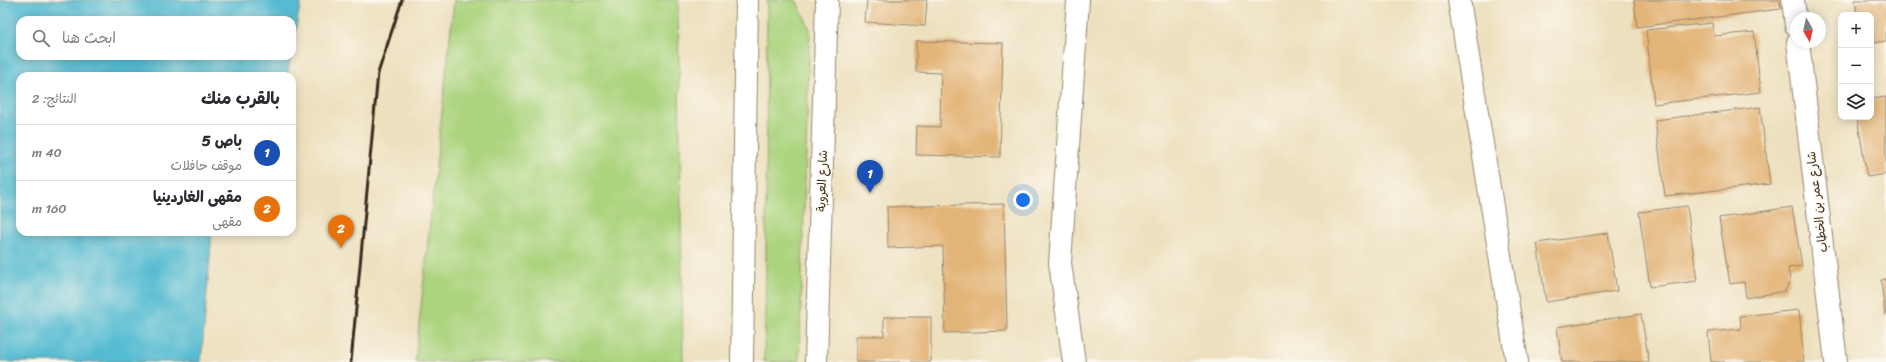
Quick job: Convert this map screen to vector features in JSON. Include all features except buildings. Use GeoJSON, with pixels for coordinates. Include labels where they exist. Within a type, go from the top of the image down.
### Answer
{"type":"FeatureCollection","features":[{"type":"Feature","properties":{"kind":"street"},"geometry":{"type":"LineString","coordinates":[[742,362],[747,0]]}},
{"type":"Feature","properties":{"kind":"street","name":"شارع العروبة"},"geometry":{"type":"LineString","coordinates":[[816,362],[827,0]]}},
{"type":"Feature","properties":{"kind":"street"},"geometry":{"type":"LineString","coordinates":[[1074,362],[1060,263],[1078,0]]}},
{"type":"Feature","properties":{"kind":"street"},"geometry":{"type":"LineString","coordinates":[[1459,0],[1517,362]]}},
{"type":"Feature","properties":{"kind":"street"},"geometry":{"type":"LineString","coordinates":[[1793,0],[1794,12]]}},
{"type":"Feature","properties":{"kind":"street","name":"شارع عمر بن الخطاب"},"geometry":{"type":"LineString","coordinates":[[1799,48],[1836,362]]}},
{"type":"Feature","properties":{"kind":"green space"},"geometry":{"type":"Polygon","coordinates":[[[454,0],[678,0],[683,362],[415,362],[454,0]]]}},
{"type":"Feature","properties":{"kind":"green space"},"geometry":{"type":"Polygon","coordinates":[[[767,0],[796,0],[810,29],[799,362],[764,362],[767,0]]]}},
{"type":"Feature","properties":{"kind":"water"},"geometry":{"type":"Polygon","coordinates":[[[0,0],[301,0],[296,28],[296,16],[16,16],[16,60],[290,60],[288,72],[16,72],[16,236],[212,236],[201,362],[0,362],[0,0]]]}},
{"type":"Feature","properties":{"kind":"railway"},"geometry":{"type":"LineString","coordinates":[[351,362],[378,73],[402,0]]}},
{"type":"Feature","properties":{"kind":"place","name":"باص 5"},"geometry":{"type":"Point","coordinates":[870,193]}},
{"type":"Feature","properties":{"kind":"place","name":"مقهى الغاردينيا"},"geometry":{"type":"Point","coordinates":[341,248]}}]}
